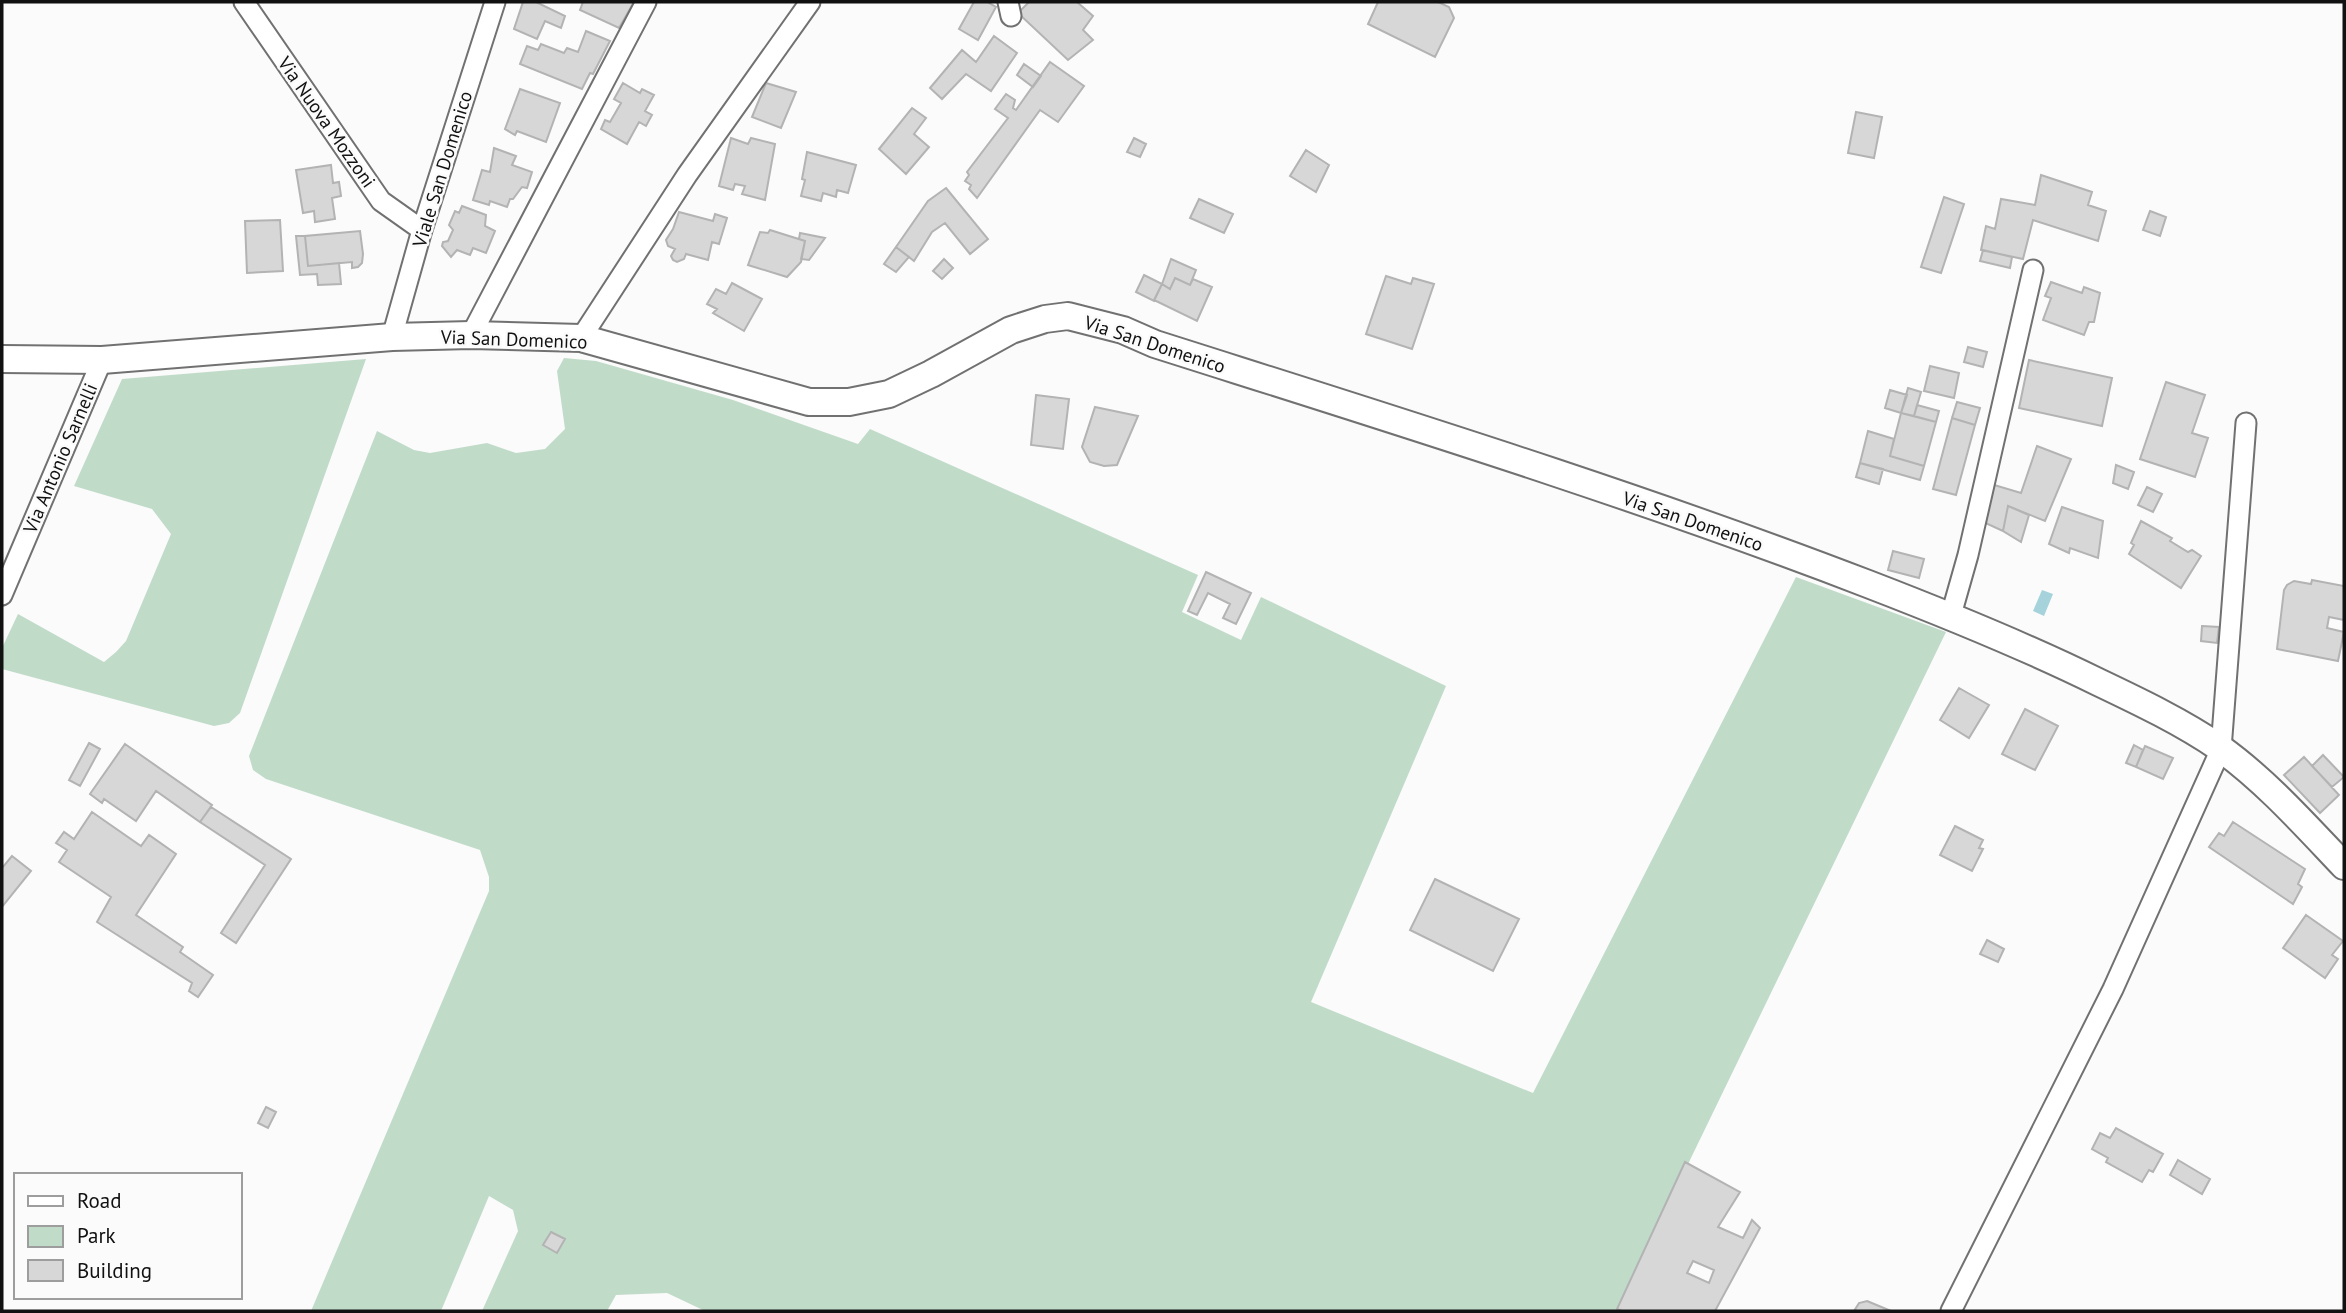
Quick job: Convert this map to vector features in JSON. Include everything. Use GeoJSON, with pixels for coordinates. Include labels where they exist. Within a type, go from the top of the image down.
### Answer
{"type":"FeatureCollection","features":[{"type":"Feature","properties":{"kind":"street","name":"Via Nuova Mozzoni"},"geometry":{"type":"LineString","coordinates":[[244,2],[381,201],[422,230]]}},
{"type":"Feature","properties":{"kind":"street","name":"Viale San Domenico"},"geometry":{"type":"LineString","coordinates":[[392,337],[422,230],[495,2]]}},
{"type":"Feature","properties":{"kind":"street"},"geometry":{"type":"LineString","coordinates":[[471,334],[646,2]]}},
{"type":"Feature","properties":{"kind":"street"},"geometry":{"type":"LineString","coordinates":[[581,338],[687,175],[810,2]]}},
{"type":"Feature","properties":{"kind":"street"},"geometry":{"type":"LineString","coordinates":[[1951,615],[1968,555],[2033,270]]}},
{"type":"Feature","properties":{"kind":"street","name":"Via San Domenico"},"geometry":{"type":"LineString","coordinates":[[2,359],[102,360],[392,337],[471,334],[581,338],[809,402],[849,402],[889,394],[1011,330],[1045,319],[1068,316],[1123,330],[1155,344],[1386,417],[1689,519],[1813,562],[2028,648],[2139,701],[2221,749],[2255,776],[2344,866]]}},
{"type":"Feature","properties":{"kind":"street","name":"Via Antonio Sarnelli"},"geometry":{"type":"LineString","coordinates":[[2,595],[102,360]]}},
{"type":"Feature","properties":{"kind":"street"},"geometry":{"type":"LineString","coordinates":[[1951,1311],[2113,989],[2221,749],[2246,423]]}},
{"type":"Feature","properties":{"kind":"green space"},"geometry":{"type":"Polygon","coordinates":[[[564,358],[596,361],[733,400],[858,444],[870,429],[1198,575],[1182,612],[1241,640],[1261,597],[1446,686],[1311,1002],[1533,1093],[1796,577],[1946,632],[1690,1160],[1620,1311],[705,1311],[667,1293],[616,1295],[607,1311],[482,1311],[518,1231],[513,1210],[489,1196],[441,1311],[311,1311],[489,891],[489,877],[480,850],[266,779],[253,770],[249,756],[377,431],[414,450],[430,453],[487,443],[516,453],[545,449],[565,429],[557,371],[564,358]]]}},
{"type":"Feature","properties":{"kind":"green space"},"geometry":{"type":"Polygon","coordinates":[[[366,359],[240,713],[229,723],[214,726],[2,669],[2,648],[18,614],[104,662],[126,641],[171,534],[152,509],[74,486],[122,379],[366,359]]]}},
{"type":"Feature","properties":{"kind":"water"},"geometry":{"type":"Polygon","coordinates":[[[2042,590],[2053,594],[2044,616],[2033,611],[2042,590]]]}},
{"type":"Feature","properties":{"kind":"building"},"geometry":{"type":"Polygon","coordinates":[[[523,2],[536,2],[565,16],[561,28],[545,21],[537,39],[514,29],[523,2]]]}},
{"type":"Feature","properties":{"kind":"building"},"geometry":{"type":"Polygon","coordinates":[[[583,2],[634,2],[619,28],[580,10],[583,2]]]}},
{"type":"Feature","properties":{"kind":"building"},"geometry":{"type":"Polygon","coordinates":[[[974,2],[987,2],[996,7],[978,40],[959,29],[974,2]]]}},
{"type":"Feature","properties":{"kind":"building"},"geometry":{"type":"Polygon","coordinates":[[[1029,2],[1077,2],[1093,16],[1083,30],[1093,40],[1068,60],[1018,13],[1029,2]]]}},
{"type":"Feature","properties":{"kind":"building"},"geometry":{"type":"Polygon","coordinates":[[[1378,2],[1438,2],[1449,7],[1454,18],[1435,57],[1368,24],[1378,2]]]}},
{"type":"Feature","properties":{"kind":"building"},"geometry":{"type":"Polygon","coordinates":[[[586,31],[610,41],[582,89],[520,64],[527,46],[538,50],[541,44],[564,53],[567,48],[578,52],[586,31]]]}},
{"type":"Feature","properties":{"kind":"building"},"geometry":{"type":"Polygon","coordinates":[[[994,36],[1017,53],[991,91],[966,74],[942,99],[930,88],[962,50],[976,62],[994,36]]]}},
{"type":"Feature","properties":{"kind":"building"},"geometry":{"type":"Polygon","coordinates":[[[1050,62],[1084,86],[1058,122],[1040,110],[977,198],[969,189],[971,185],[965,181],[969,175],[967,172],[1008,118],[995,109],[1006,94],[1015,100],[1013,108],[1016,110],[1050,62]]]}},
{"type":"Feature","properties":{"kind":"building"},"geometry":{"type":"Polygon","coordinates":[[[1024,64],[1041,76],[1033,87],[1017,75],[1024,64]]]}},
{"type":"Feature","properties":{"kind":"building"},"geometry":{"type":"Polygon","coordinates":[[[623,83],[640,93],[642,89],[654,95],[645,111],[652,115],[646,126],[639,122],[627,144],[601,129],[605,120],[610,122],[621,103],[614,99],[623,83]]]}},
{"type":"Feature","properties":{"kind":"building"},"geometry":{"type":"Polygon","coordinates":[[[766,83],[796,92],[781,128],[752,117],[766,83]]]}},
{"type":"Feature","properties":{"kind":"building"},"geometry":{"type":"Polygon","coordinates":[[[520,89],[560,103],[546,142],[517,131],[515,135],[505,129],[520,89]]]}},
{"type":"Feature","properties":{"kind":"building"},"geometry":{"type":"Polygon","coordinates":[[[912,108],[926,118],[914,134],[929,147],[906,174],[879,149],[912,108]]]}},
{"type":"Feature","properties":{"kind":"building"},"geometry":{"type":"Polygon","coordinates":[[[1856,112],[1882,117],[1874,158],[1848,153],[1856,112]]]}},
{"type":"Feature","properties":{"kind":"building"},"geometry":{"type":"Polygon","coordinates":[[[731,138],[748,144],[751,138],[775,144],[765,200],[742,194],[745,186],[735,184],[733,190],[719,186],[731,138]]]}},
{"type":"Feature","properties":{"kind":"building"},"geometry":{"type":"Polygon","coordinates":[[[1134,138],[1146,144],[1140,157],[1127,152],[1134,138]]]}},
{"type":"Feature","properties":{"kind":"building"},"geometry":{"type":"Polygon","coordinates":[[[494,148],[516,156],[512,165],[532,172],[527,188],[522,187],[513,199],[510,199],[507,207],[490,201],[489,205],[473,200],[482,170],[490,172],[494,148]]]}},
{"type":"Feature","properties":{"kind":"building"},"geometry":{"type":"Polygon","coordinates":[[[1306,150],[1329,165],[1316,192],[1290,176],[1306,150]]]}},
{"type":"Feature","properties":{"kind":"building"},"geometry":{"type":"Polygon","coordinates":[[[807,152],[856,165],[848,193],[837,190],[836,197],[823,193],[821,201],[801,196],[807,152]]]}},
{"type":"Feature","properties":{"kind":"building"},"geometry":{"type":"Polygon","coordinates":[[[331,165],[333,183],[339,182],[341,196],[332,198],[335,219],[315,222],[314,211],[303,213],[296,170],[331,165]]]}},
{"type":"Feature","properties":{"kind":"building"},"geometry":{"type":"Polygon","coordinates":[[[2041,175],[2092,192],[2088,205],[2106,211],[2098,241],[2033,220],[2023,259],[1981,250],[1986,226],[1995,229],[2001,199],[2035,205],[2041,175]]]}},
{"type":"Feature","properties":{"kind":"building"},"geometry":{"type":"Polygon","coordinates":[[[946,188],[988,239],[970,254],[945,223],[932,232],[914,261],[896,247],[928,201],[946,188]]]}},
{"type":"Feature","properties":{"kind":"building"},"geometry":{"type":"Polygon","coordinates":[[[1944,197],[1964,204],[1941,273],[1921,267],[1944,197]]]}},
{"type":"Feature","properties":{"kind":"building"},"geometry":{"type":"Polygon","coordinates":[[[1199,199],[1233,214],[1224,233],[1190,218],[1199,199]]]}},
{"type":"Feature","properties":{"kind":"building"},"geometry":{"type":"Polygon","coordinates":[[[462,206],[486,215],[485,226],[495,231],[486,253],[473,248],[470,255],[457,250],[451,257],[442,246],[443,242],[448,241],[453,230],[449,225],[455,211],[459,213],[462,206]]]}},
{"type":"Feature","properties":{"kind":"building"},"geometry":{"type":"Polygon","coordinates":[[[2150,211],[2166,217],[2160,236],[2143,230],[2150,211]]]}},
{"type":"Feature","properties":{"kind":"building"},"geometry":{"type":"Polygon","coordinates":[[[679,212],[713,221],[715,214],[727,218],[719,244],[712,242],[708,260],[686,254],[684,259],[677,262],[673,260],[671,256],[675,249],[668,246],[666,240],[679,212]]]}},
{"type":"Feature","properties":{"kind":"building"},"geometry":{"type":"Polygon","coordinates":[[[280,220],[283,271],[247,273],[245,221],[280,220]]]}},
{"type":"Feature","properties":{"kind":"building"},"geometry":{"type":"Polygon","coordinates":[[[770,230],[805,241],[801,262],[787,277],[748,265],[760,232],[768,233],[770,230]]]}},
{"type":"Feature","properties":{"kind":"building"},"geometry":{"type":"Polygon","coordinates":[[[360,231],[363,254],[362,263],[358,267],[352,268],[352,262],[308,266],[305,236],[360,231]]]}},
{"type":"Feature","properties":{"kind":"building"},"geometry":{"type":"Polygon","coordinates":[[[800,233],[825,238],[809,260],[801,259],[805,241],[799,239],[800,233]]]}},
{"type":"Feature","properties":{"kind":"building"},"geometry":{"type":"Polygon","coordinates":[[[296,236],[305,236],[308,266],[339,263],[341,284],[318,285],[317,274],[300,275],[296,236]]]}},
{"type":"Feature","properties":{"kind":"building"},"geometry":{"type":"Polygon","coordinates":[[[896,247],[909,257],[896,272],[884,264],[896,247]]]}},
{"type":"Feature","properties":{"kind":"building"},"geometry":{"type":"Polygon","coordinates":[[[1983,250],[2012,257],[2010,268],[1980,261],[1983,250]]]}},
{"type":"Feature","properties":{"kind":"building"},"geometry":{"type":"Polygon","coordinates":[[[944,259],[953,268],[942,279],[933,271],[944,259]]]}},
{"type":"Feature","properties":{"kind":"building"},"geometry":{"type":"Polygon","coordinates":[[[1171,259],[1196,270],[1190,285],[1175,278],[1170,289],[1162,284],[1171,259]]]}},
{"type":"Feature","properties":{"kind":"building"},"geometry":{"type":"Polygon","coordinates":[[[1144,275],[1162,284],[1154,301],[1136,292],[1144,275]]]}},
{"type":"Feature","properties":{"kind":"building"},"geometry":{"type":"Polygon","coordinates":[[[1386,276],[1411,284],[1413,278],[1434,284],[1412,349],[1366,334],[1386,276]]]}},
{"type":"Feature","properties":{"kind":"building"},"geometry":{"type":"Polygon","coordinates":[[[1175,278],[1190,285],[1193,279],[1212,287],[1197,321],[1154,300],[1162,284],[1170,289],[1175,278]]]}},
{"type":"Feature","properties":{"kind":"building"},"geometry":{"type":"Polygon","coordinates":[[[2051,282],[2082,293],[2084,287],[2100,293],[2094,322],[2089,322],[2084,335],[2043,320],[2051,298],[2045,296],[2051,282]]]}},
{"type":"Feature","properties":{"kind":"building"},"geometry":{"type":"Polygon","coordinates":[[[732,283],[762,299],[744,331],[713,313],[717,309],[707,304],[716,289],[726,294],[732,283]]]}},
{"type":"Feature","properties":{"kind":"building"},"geometry":{"type":"Polygon","coordinates":[[[1968,347],[1987,352],[1983,367],[1964,362],[1968,347]]]}},
{"type":"Feature","properties":{"kind":"building"},"geometry":{"type":"Polygon","coordinates":[[[2029,360],[2112,378],[2102,426],[2019,408],[2029,360]]]}},
{"type":"Feature","properties":{"kind":"building"},"geometry":{"type":"Polygon","coordinates":[[[1930,366],[1959,373],[1954,398],[1924,391],[1930,366]]]}},
{"type":"Feature","properties":{"kind":"building"},"geometry":{"type":"Polygon","coordinates":[[[2166,382],[2205,395],[2192,433],[2208,438],[2195,477],[2140,459],[2166,382]]]}},
{"type":"Feature","properties":{"kind":"building"},"geometry":{"type":"Polygon","coordinates":[[[1908,388],[1921,392],[1914,416],[1901,413],[1908,388]]]}},
{"type":"Feature","properties":{"kind":"building"},"geometry":{"type":"Polygon","coordinates":[[[1890,390],[1907,395],[1901,413],[1885,408],[1890,390]]]}},
{"type":"Feature","properties":{"kind":"building"},"geometry":{"type":"Polygon","coordinates":[[[1036,395],[1069,399],[1063,449],[1031,445],[1036,395]]]}},
{"type":"Feature","properties":{"kind":"building"},"geometry":{"type":"Polygon","coordinates":[[[1957,402],[1980,408],[1975,425],[1952,418],[1957,402]]]}},
{"type":"Feature","properties":{"kind":"building"},"geometry":{"type":"Polygon","coordinates":[[[1917,405],[1939,411],[1936,422],[1914,416],[1917,405]]]}},
{"type":"Feature","properties":{"kind":"building"},"geometry":{"type":"Polygon","coordinates":[[[1095,407],[1138,416],[1117,465],[1104,466],[1090,462],[1082,447],[1095,407]]]}},
{"type":"Feature","properties":{"kind":"building"},"geometry":{"type":"Polygon","coordinates":[[[1901,413],[1936,422],[1924,466],[1890,456],[1901,413]]]}},
{"type":"Feature","properties":{"kind":"building"},"geometry":{"type":"Polygon","coordinates":[[[1952,418],[1975,425],[1956,495],[1933,489],[1952,418]]]}},
{"type":"Feature","properties":{"kind":"building"},"geometry":{"type":"Polygon","coordinates":[[[1868,431],[1894,439],[1890,456],[1924,466],[1920,480],[1860,463],[1868,431]]]}},
{"type":"Feature","properties":{"kind":"building"},"geometry":{"type":"Polygon","coordinates":[[[2037,446],[2071,459],[2045,521],[2008,506],[2003,531],[1981,521],[1991,484],[2021,493],[2037,446]]]}},
{"type":"Feature","properties":{"kind":"building"},"geometry":{"type":"Polygon","coordinates":[[[1860,463],[1883,469],[1879,484],[1856,477],[1860,463]]]}},
{"type":"Feature","properties":{"kind":"building"},"geometry":{"type":"Polygon","coordinates":[[[2116,465],[2134,472],[2128,489],[2113,483],[2116,465]]]}},
{"type":"Feature","properties":{"kind":"building"},"geometry":{"type":"Polygon","coordinates":[[[2147,487],[2162,494],[2153,512],[2138,505],[2147,487]]]}},
{"type":"Feature","properties":{"kind":"building"},"geometry":{"type":"Polygon","coordinates":[[[2008,506],[2029,515],[2021,542],[2003,531],[2008,506]]]}},
{"type":"Feature","properties":{"kind":"building"},"geometry":{"type":"Polygon","coordinates":[[[2062,507],[2103,521],[2098,558],[2070,548],[2069,553],[2049,544],[2062,507]]]}},
{"type":"Feature","properties":{"kind":"building"},"geometry":{"type":"Polygon","coordinates":[[[2141,521],[2172,538],[2170,541],[2188,552],[2192,550],[2201,556],[2181,588],[2129,554],[2141,521]]]}},
{"type":"Feature","properties":{"kind":"building"},"geometry":{"type":"Polygon","coordinates":[[[1893,551],[1924,559],[1919,578],[1888,570],[1893,551]]]}},
{"type":"Feature","properties":{"kind":"building"},"geometry":{"type":"Polygon","coordinates":[[[1206,572],[1251,593],[1236,624],[1223,618],[1230,604],[1208,593],[1197,615],[1188,611],[1206,572]]]}},
{"type":"Feature","properties":{"kind":"building"},"geometry":{"type":"Polygon","coordinates":[[[2312,580],[2344,586],[2344,620],[2329,617],[2327,628],[2344,632],[2338,661],[2277,649],[2284,590],[2294,581],[2311,584],[2312,580]]]}},
{"type":"Feature","properties":{"kind":"building"},"geometry":{"type":"Polygon","coordinates":[[[2202,626],[2219,627],[2217,643],[2201,641],[2202,626]]]}},
{"type":"Feature","properties":{"kind":"building"},"geometry":{"type":"Polygon","coordinates":[[[1959,688],[1989,705],[1969,738],[1940,720],[1959,688]]]}},
{"type":"Feature","properties":{"kind":"building"},"geometry":{"type":"Polygon","coordinates":[[[2025,709],[2058,726],[2035,770],[2002,754],[2025,709]]]}},
{"type":"Feature","properties":{"kind":"building"},"geometry":{"type":"Polygon","coordinates":[[[89,743],[100,749],[80,786],[69,780],[89,743]]]}},
{"type":"Feature","properties":{"kind":"building"},"geometry":{"type":"Polygon","coordinates":[[[125,744],[212,805],[200,822],[156,791],[136,821],[104,799],[102,803],[90,794],[125,744]]]}},
{"type":"Feature","properties":{"kind":"building"},"geometry":{"type":"Polygon","coordinates":[[[2134,745],[2143,750],[2136,767],[2126,763],[2134,745]]]}},
{"type":"Feature","properties":{"kind":"building"},"geometry":{"type":"Polygon","coordinates":[[[2145,746],[2173,758],[2163,779],[2136,767],[2145,746]]]}},
{"type":"Feature","properties":{"kind":"building"},"geometry":{"type":"Polygon","coordinates":[[[2323,755],[2344,777],[2332,787],[2312,766],[2323,755]]]}},
{"type":"Feature","properties":{"kind":"building"},"geometry":{"type":"Polygon","coordinates":[[[2304,757],[2339,795],[2320,813],[2284,775],[2304,757]]]}},
{"type":"Feature","properties":{"kind":"building"},"geometry":{"type":"Polygon","coordinates":[[[211,807],[291,859],[236,943],[221,933],[265,865],[200,822],[211,807]]]}},
{"type":"Feature","properties":{"kind":"building"},"geometry":{"type":"Polygon","coordinates":[[[92,812],[141,846],[149,835],[176,854],[136,915],[183,947],[180,952],[213,975],[198,997],[189,991],[192,983],[97,922],[111,897],[59,862],[67,850],[56,843],[64,832],[74,839],[92,812]]]}},
{"type":"Feature","properties":{"kind":"building"},"geometry":{"type":"Polygon","coordinates":[[[2233,822],[2305,869],[2298,884],[2302,887],[2293,904],[2209,847],[2219,833],[2224,836],[2233,822]]]}},
{"type":"Feature","properties":{"kind":"building"},"geometry":{"type":"Polygon","coordinates":[[[1955,826],[1983,840],[1979,848],[1983,849],[1972,871],[1940,855],[1955,826]]]}},
{"type":"Feature","properties":{"kind":"building"},"geometry":{"type":"Polygon","coordinates":[[[12,856],[31,871],[2,907],[2,868],[12,856]]]}},
{"type":"Feature","properties":{"kind":"building"},"geometry":{"type":"Polygon","coordinates":[[[1435,879],[1519,919],[1493,971],[1410,930],[1435,879]]]}},
{"type":"Feature","properties":{"kind":"building"},"geometry":{"type":"Polygon","coordinates":[[[2306,915],[2343,941],[2332,955],[2338,959],[2325,978],[2283,948],[2306,915]]]}},
{"type":"Feature","properties":{"kind":"building"},"geometry":{"type":"Polygon","coordinates":[[[1987,940],[2004,949],[1998,962],[1980,954],[1987,940]]]}},
{"type":"Feature","properties":{"kind":"building"},"geometry":{"type":"Polygon","coordinates":[[[266,1107],[276,1112],[268,1128],[258,1123],[266,1107]]]}},
{"type":"Feature","properties":{"kind":"building"},"geometry":{"type":"Polygon","coordinates":[[[2116,1128],[2163,1154],[2153,1172],[2149,1170],[2142,1182],[2106,1162],[2108,1158],[2092,1149],[2100,1133],[2110,1138],[2116,1128]]]}},
{"type":"Feature","properties":{"kind":"building"},"geometry":{"type":"Polygon","coordinates":[[[2178,1160],[2210,1179],[2202,1194],[2170,1175],[2178,1160]]]}},
{"type":"Feature","properties":{"kind":"building"},"geometry":{"type":"Polygon","coordinates":[[[1685,1162],[1740,1192],[1718,1227],[1743,1238],[1752,1220],[1760,1228],[1715,1311],[1617,1309],[1685,1162]],[[1693,1261],[1687,1273],[1709,1283],[1714,1270],[1693,1261]]]}},
{"type":"Feature","properties":{"kind":"building"},"geometry":{"type":"Polygon","coordinates":[[[551,1232],[565,1239],[557,1253],[543,1245],[551,1232]]]}},
{"type":"Feature","properties":{"kind":"building"},"geometry":{"type":"Polygon","coordinates":[[[1867,1301],[1891,1311],[1854,1311],[1859,1303],[1867,1301]]]}}]}
